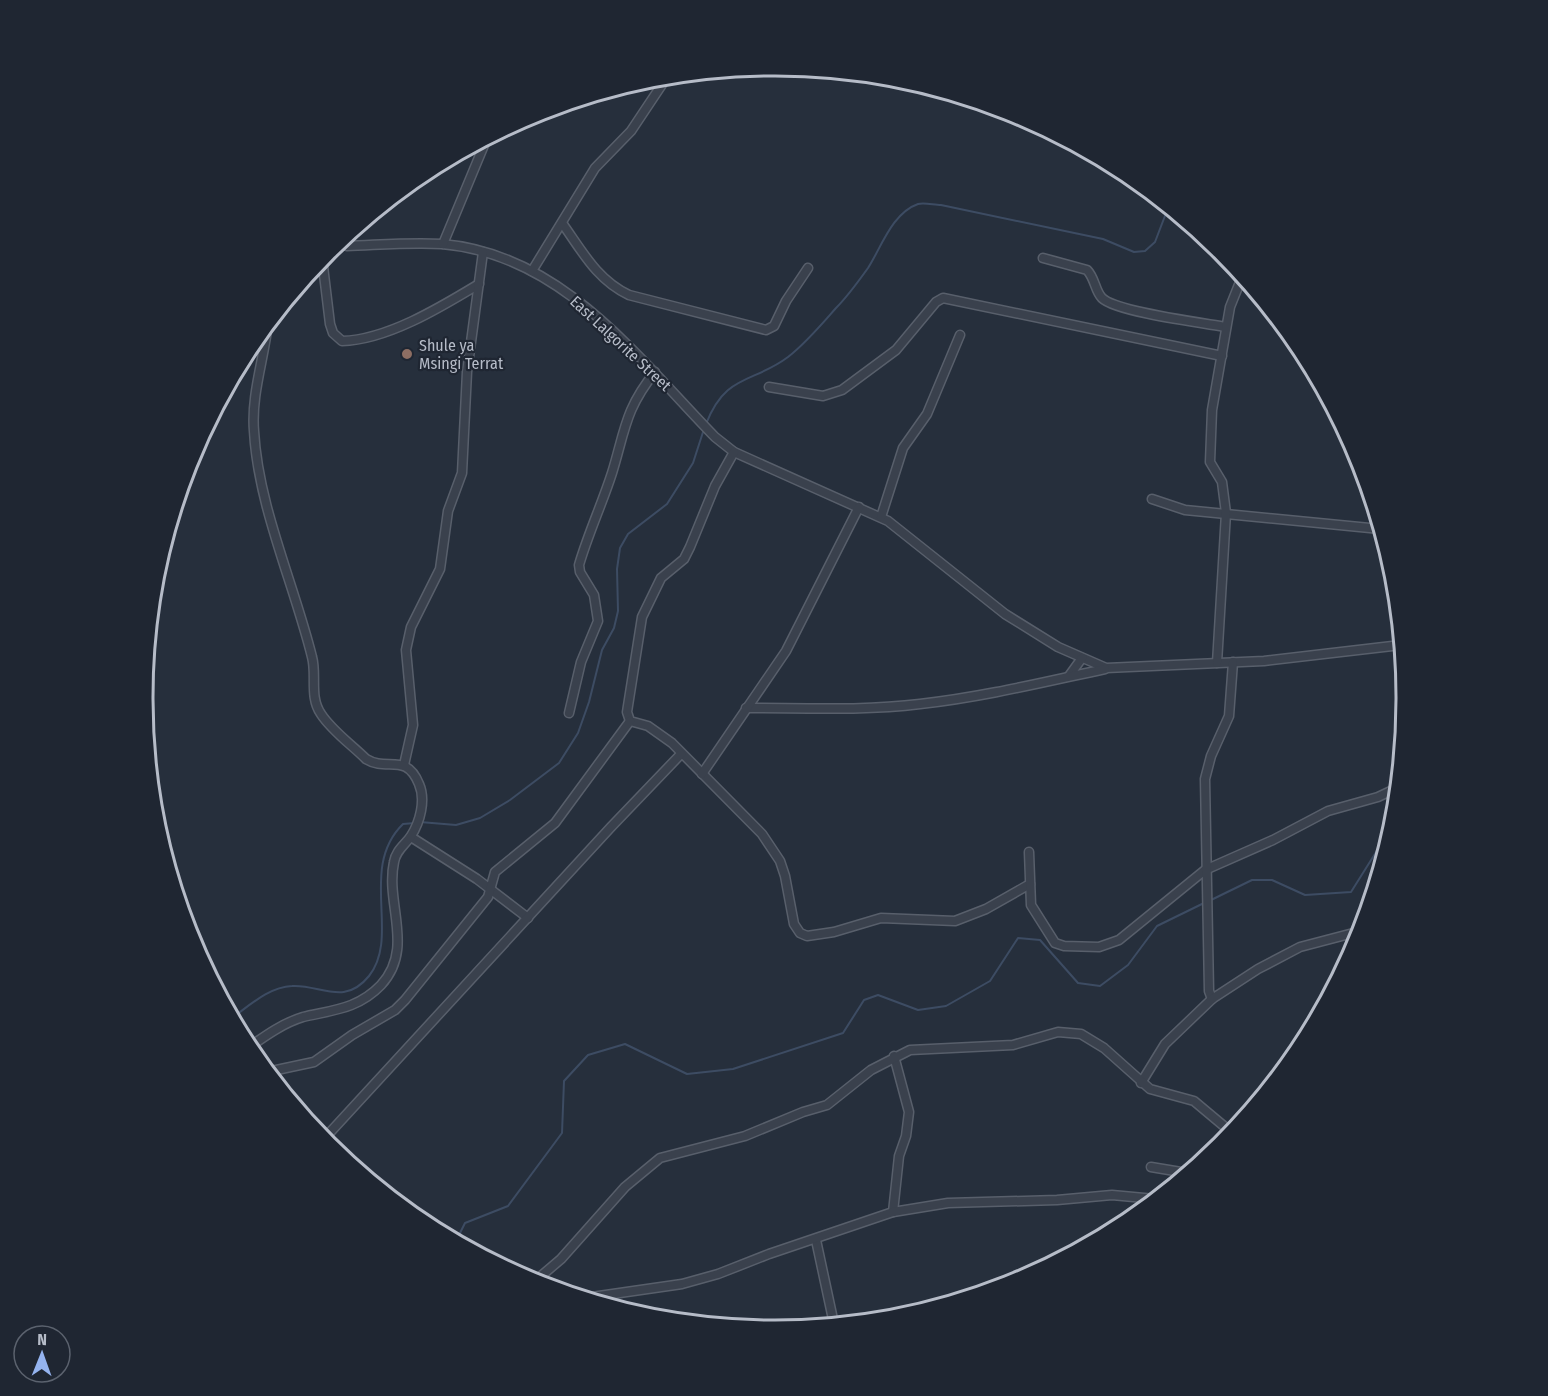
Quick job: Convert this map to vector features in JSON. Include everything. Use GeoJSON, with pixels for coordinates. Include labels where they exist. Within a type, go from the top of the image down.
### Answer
{"type":"FeatureCollection","features":[{"type":"Feature","properties":{"kind":"street"},"geometry":{"type":"LineString","coordinates":[[532,271],[595,168],[631,132],[660,87]]}},
{"type":"Feature","properties":{"kind":"street"},"geometry":{"type":"LineString","coordinates":[[443,244],[482,150]]}},
{"type":"Feature","properties":{"kind":"street"},"geometry":{"type":"LineString","coordinates":[[562,223],[599,275],[612,287],[629,294],[766,330],[774,326],[786,301],[808,268]]}},
{"type":"Feature","properties":{"kind":"street","name":"East Lalgorite Street"},"geometry":{"type":"LineString","coordinates":[[348,246],[443,244],[483,252],[532,271],[576,298],[655,372],[715,437],[734,452],[881,518],[912,537],[964,584],[1005,614],[1058,647],[1106,668]]}},
{"type":"Feature","properties":{"kind":"street"},"geometry":{"type":"LineString","coordinates":[[404,765],[414,725],[406,650],[411,627],[440,569],[448,511],[462,473],[467,372],[483,252]]}},
{"type":"Feature","properties":{"kind":"street"},"geometry":{"type":"LineString","coordinates":[[1043,258],[1087,270],[1101,298],[1108,302],[1135,310],[1226,327]]}},
{"type":"Feature","properties":{"kind":"street"},"geometry":{"type":"LineString","coordinates":[[324,271],[330,324],[333,333],[342,341],[406,323],[479,284]]}},
{"type":"Feature","properties":{"kind":"street"},"geometry":{"type":"LineString","coordinates":[[1217,663],[1226,513],[1222,482],[1210,462],[1212,410],[1226,327],[1238,285]]}},
{"type":"Feature","properties":{"kind":"street"},"geometry":{"type":"LineString","coordinates":[[769,387],[823,396],[842,390],[896,350],[936,302],[943,298],[1222,356]]}},
{"type":"Feature","properties":{"kind":"street"},"geometry":{"type":"LineString","coordinates":[[881,518],[903,448],[927,414],[960,335]]}},
{"type":"Feature","properties":{"kind":"street"},"geometry":{"type":"LineString","coordinates":[[257,1042],[287,1023],[343,1010],[358,1004],[381,985],[391,971],[399,932],[393,891],[394,860],[400,848],[411,837],[417,823],[422,794],[414,773],[404,765],[374,763],[366,759],[320,714],[315,702],[313,659],[276,540],[253,430],[255,399],[265,342]]}},
{"type":"Feature","properties":{"kind":"street"},"geometry":{"type":"LineString","coordinates":[[569,713],[581,662],[598,621],[594,595],[580,572],[579,565],[612,471],[623,426],[638,393],[655,372]]}},
{"type":"Feature","properties":{"kind":"street"},"geometry":{"type":"LineString","coordinates":[[630,721],[627,712],[642,617],[661,578],[684,559],[715,486],[734,452]]}},
{"type":"Feature","properties":{"kind":"street"},"geometry":{"type":"LineString","coordinates":[[1152,500],[1185,510],[1371,528]]}},
{"type":"Feature","properties":{"kind":"street"},"geometry":{"type":"LineString","coordinates":[[702,774],[786,651],[859,507]]}},
{"type":"Feature","properties":{"kind":"street"},"geometry":{"type":"LineString","coordinates":[[746,708],[883,708],[1005,691],[1106,668],[1297,659],[1393,646]]}},
{"type":"Feature","properties":{"kind":"street"},"geometry":{"type":"LineString","coordinates":[[1069,676],[1082,658]]}},
{"type":"Feature","properties":{"kind":"street"},"geometry":{"type":"LineString","coordinates":[[1212,999],[1209,991],[1205,870],[1205,779],[1211,756],[1229,716],[1233,662]]}},
{"type":"Feature","properties":{"kind":"street"},"geometry":{"type":"LineString","coordinates":[[630,721],[655,730],[672,743],[762,834],[780,861],[794,924],[800,933],[807,936],[826,934],[881,918],[954,921],[986,909],[1030,884]]}},
{"type":"Feature","properties":{"kind":"street"},"geometry":{"type":"LineString","coordinates":[[277,1070],[314,1062],[352,1035],[395,1010],[446,951],[491,890],[495,872],[555,822],[630,721]]}},
{"type":"Feature","properties":{"kind":"street"},"geometry":{"type":"LineString","coordinates":[[330,1132],[681,754]]}},
{"type":"Feature","properties":{"kind":"street"},"geometry":{"type":"LineString","coordinates":[[1029,852],[1031,905],[1055,943],[1064,946],[1099,947],[1119,940],[1205,870],[1273,840],[1328,811],[1388,792]]}},
{"type":"Feature","properties":{"kind":"street"},"geometry":{"type":"LineString","coordinates":[[411,837],[491,890],[528,918]]}},
{"type":"Feature","properties":{"kind":"street"},"geometry":{"type":"LineString","coordinates":[[1142,1083],[1165,1044],[1212,999],[1258,969],[1300,947],[1349,934]]}},
{"type":"Feature","properties":{"kind":"street"},"geometry":{"type":"LineString","coordinates":[[543,1275],[561,1259],[625,1187],[660,1158],[745,1136],[795,1114],[827,1105],[894,1056],[910,1050],[1013,1045],[1046,1034],[1068,1032],[1081,1034],[1104,1048],[1150,1089],[1194,1101],[1224,1126]]}},
{"type":"Feature","properties":{"kind":"street"},"geometry":{"type":"LineString","coordinates":[[893,1212],[899,1156],[908,1126],[909,1112],[894,1056]]}},
{"type":"Feature","properties":{"kind":"street"},"geometry":{"type":"LineString","coordinates":[[1151,1167],[1176,1171]]}},
{"type":"Feature","properties":{"kind":"street"},"geometry":{"type":"LineString","coordinates":[[604,1295],[682,1284],[718,1274],[769,1254],[816,1240],[893,1212],[948,1203],[981,1201],[1057,1200],[1112,1195],[1143,1198]]}},
{"type":"Feature","properties":{"kind":"street"},"geometry":{"type":"LineString","coordinates":[[816,1240],[832,1316]]}},
{"type":"Feature","properties":{"kind":"waterway"},"geometry":{"type":"LineString","coordinates":[[706,424],[722,396],[731,388],[775,366],[813,334],[845,299],[868,268],[894,223],[901,215],[918,204],[941,205],[1103,239],[1134,252],[1145,251],[1155,242],[1165,216]]}},
{"type":"Feature","properties":{"kind":"waterway"},"geometry":{"type":"LineString","coordinates":[[420,822],[456,825],[480,818],[510,800],[559,763],[578,733],[589,702],[602,650],[614,628],[618,611],[617,569],[620,548],[628,534],[667,504],[693,463],[704,429]]}},
{"type":"Feature","properties":{"kind":"waterway"},"geometry":{"type":"LineString","coordinates":[[239,1013],[260,997],[284,987],[302,986],[341,992],[360,985],[369,976],[378,960],[381,942],[383,861],[390,842],[403,824],[415,823]]}},
{"type":"Feature","properties":{"kind":"waterway"},"geometry":{"type":"LineString","coordinates":[[1209,901],[1252,880],[1272,880],[1305,895],[1351,892],[1376,853]]}},
{"type":"Feature","properties":{"kind":"waterway"},"geometry":{"type":"LineString","coordinates":[[461,1235],[465,1223],[508,1206],[562,1133],[564,1081],[588,1055],[625,1044],[687,1074],[733,1069],[843,1033],[864,1000],[878,995],[918,1010],[946,1006],[990,981],[1018,938],[1040,940],[1078,983],[1100,986],[1128,965],[1157,926],[1204,903]]}},
{"type":"Feature","properties":{"kind":"place","name":"Shule ya Msingi Terrat"},"geometry":{"type":"Point","coordinates":[407,354]}}]}
